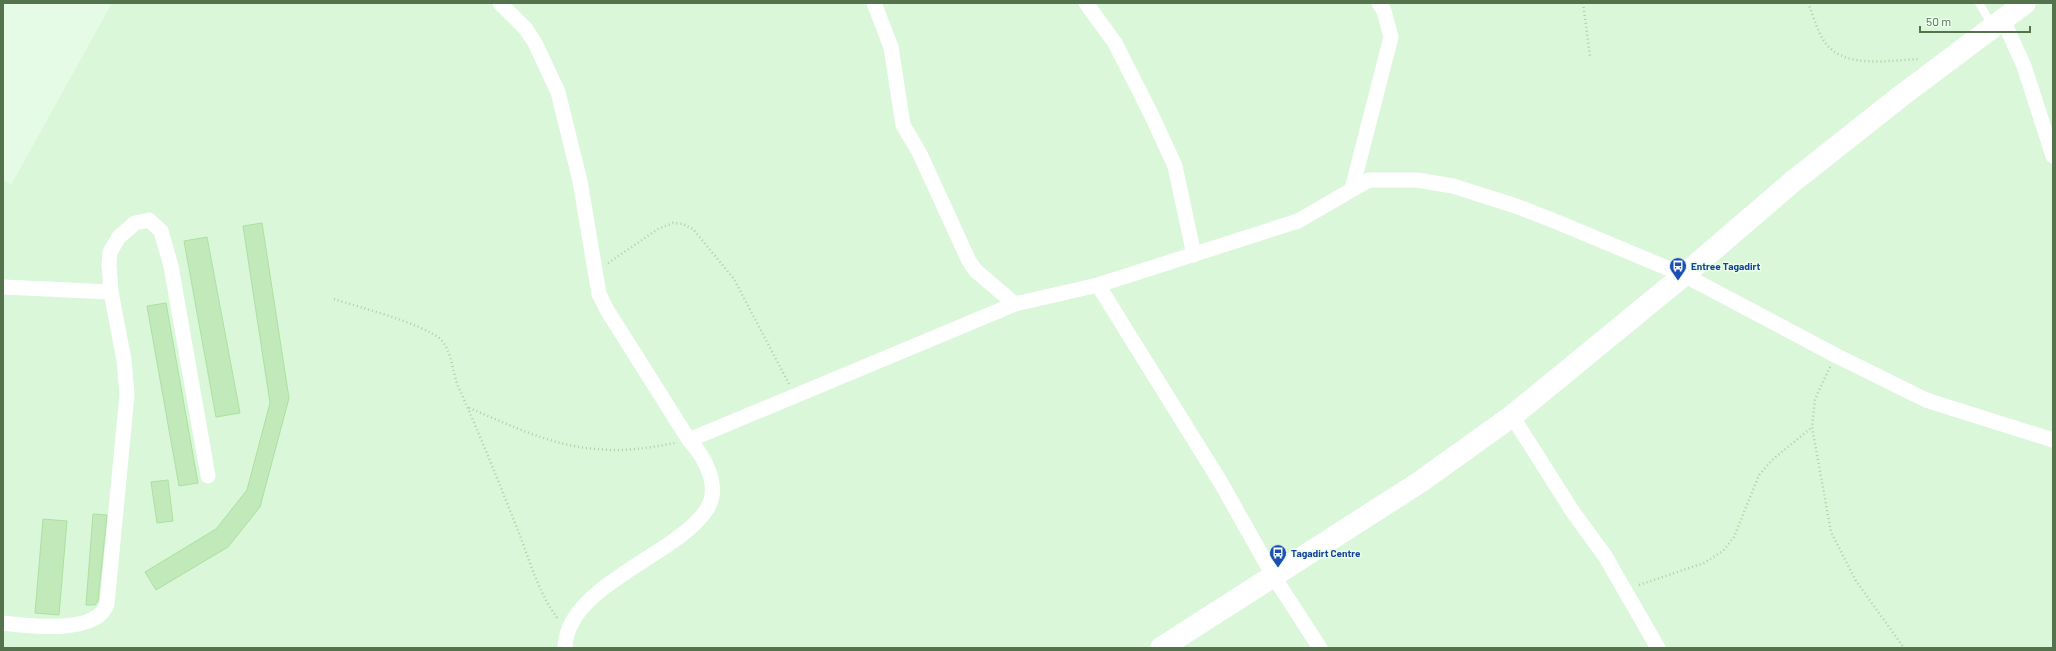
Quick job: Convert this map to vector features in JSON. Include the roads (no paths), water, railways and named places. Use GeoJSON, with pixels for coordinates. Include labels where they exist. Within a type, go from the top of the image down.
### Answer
{"type":"FeatureCollection","features":[{"type":"Feature","properties":{"kind":"street"},"geometry":{"type":"LineString","coordinates":[[500,3],[526,29],[535,43],[558,92],[580,181],[599,294],[607,310],[690,440],[703,456],[707,466],[712,495],[707,508],[685,531],[611,582],[576,615],[567,630],[565,648]]}},
{"type":"Feature","properties":{"kind":"street"},"geometry":{"type":"LineString","coordinates":[[874,3],[892,47],[903,125],[919,152],[969,262],[976,271],[1014,304]]}},
{"type":"Feature","properties":{"kind":"street"},"geometry":{"type":"LineString","coordinates":[[1086,3],[1115,43],[1151,114],[1175,166],[1194,255]]}},
{"type":"Feature","properties":{"kind":"street"},"geometry":{"type":"LineString","coordinates":[[1161,648],[1420,482],[1512,416],[1684,275],[1797,178],[1901,96],[2025,3]]}},
{"type":"Feature","properties":{"kind":"street"},"geometry":{"type":"LineString","coordinates":[[1352,189],[1391,37],[1385,6]]}},
{"type":"Feature","properties":{"kind":"street"},"geometry":{"type":"LineString","coordinates":[[1998,24],[2017,47],[2053,156]]}},
{"type":"Feature","properties":{"kind":"street"},"geometry":{"type":"LineString","coordinates":[[690,440],[1014,304],[1098,285],[1298,221],[1369,180],[1394,179],[1417,180],[1453,186],[1516,206],[1684,275],[1835,355],[1926,400],[2053,440]]}},
{"type":"Feature","properties":{"kind":"street"},"geometry":{"type":"LineString","coordinates":[[3,624],[45,628],[84,623],[102,613],[107,604],[127,395],[124,360],[111,292],[109,265],[110,252],[119,237],[135,223],[149,220],[161,231],[171,266],[208,476]]}},
{"type":"Feature","properties":{"kind":"street"},"geometry":{"type":"LineString","coordinates":[[1098,285],[1221,483],[1274,577],[1320,648]]}},
{"type":"Feature","properties":{"kind":"street"},"geometry":{"type":"LineString","coordinates":[[3,287],[111,292]]}},
{"type":"Feature","properties":{"kind":"street"},"geometry":{"type":"LineString","coordinates":[[1512,416],[1573,512],[1605,556],[1658,648]]}},
{"type":"Feature","properties":{"kind":"lane"},"geometry":{"type":"LineString","coordinates":[[1979,3],[1998,24]]}},
{"type":"Feature","properties":{"kind":"place","name":"Entree Tagadirt"},"geometry":{"type":"Point","coordinates":[1678,281]}},
{"type":"Feature","properties":{"kind":"place","name":"Tagadirt Centre"},"geometry":{"type":"Point","coordinates":[1278,568]}}]}
